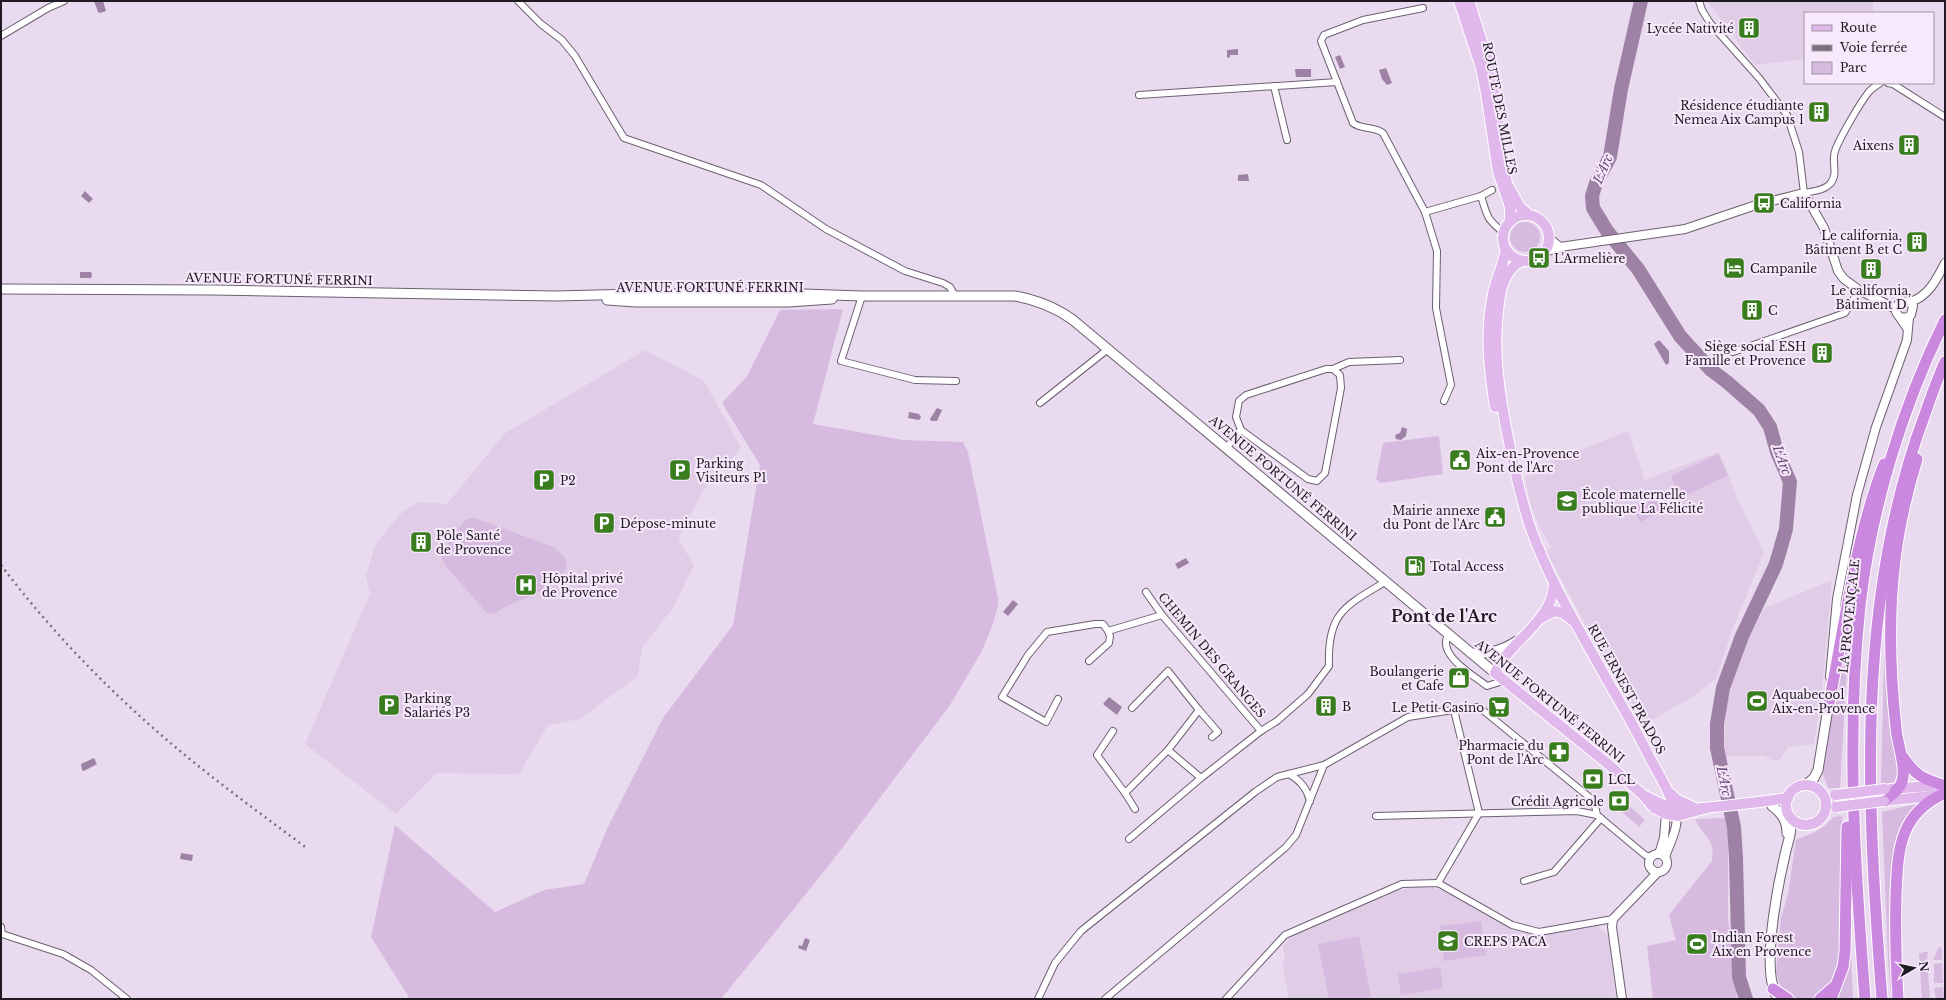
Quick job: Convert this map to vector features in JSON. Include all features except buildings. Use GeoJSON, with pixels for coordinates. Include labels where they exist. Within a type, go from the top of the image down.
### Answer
{"type":"FeatureCollection","features":[{"type":"Feature","properties":{"kind":"highway","name":"LA PROVENÇALE"},"geometry":{"type":"LineString","coordinates":[[1864,999],[1856,872],[1853,729],[1855,660],[1861,604],[1872,533],[1907,406],[1945,320]]}},
{"type":"Feature","properties":{"kind":"highway"},"geometry":{"type":"LineString","coordinates":[[1884,801],[1898,789],[1901,784],[1903,770],[1895,722],[1892,662],[1895,562],[1898,536],[1914,469],[1943,366]]}},
{"type":"Feature","properties":{"kind":"highway"},"geometry":{"type":"LineString","coordinates":[[1882,999],[1874,896],[1871,804],[1871,725],[1877,615],[1886,558],[1898,501],[1917,434],[1943,366]]}},
{"type":"Feature","properties":{"kind":"highway"},"geometry":{"type":"LineString","coordinates":[[1828,708],[1862,532],[1873,493],[1907,406]]}},
{"type":"Feature","properties":{"kind":"highway"},"geometry":{"type":"LineString","coordinates":[[1831,999],[1843,967],[1845,952],[1848,788],[1853,729]]}},
{"type":"Feature","properties":{"kind":"highway"},"geometry":{"type":"LineString","coordinates":[[1898,999],[1896,906],[1897,874],[1902,842],[1909,825],[1918,812],[1944,790],[1923,779],[1914,772],[1900,753]]}},
{"type":"Feature","properties":{"kind":"highway"},"geometry":{"type":"LineString","coordinates":[[1820,999],[1836,986]]}},
{"type":"Feature","properties":{"kind":"highway"},"geometry":{"type":"LineString","coordinates":[[1773,989],[1788,999]]}},
{"type":"Feature","properties":{"kind":"main road","name":"ROUTE DES MILLES"},"geometry":{"type":"LineString","coordinates":[[1459,1],[1481,68],[1498,172],[1510,207],[1505,228]]}},
{"type":"Feature","properties":{"kind":"main road","name":"ROUTE DES MILLES"},"geometry":{"type":"LineString","coordinates":[[1469,1],[1488,60],[1507,184],[1520,207],[1529,215]]}},
{"type":"Feature","properties":{"kind":"main road"},"geometry":{"type":"LineString","coordinates":[[1500,413],[1496,361],[1499,296],[1508,273],[1514,264],[1539,258],[1545,252],[1549,238],[1548,230],[1543,223],[1537,218],[1529,215],[1519,216],[1505,228],[1504,242],[1506,250],[1510,255],[1522,261]]}},
{"type":"Feature","properties":{"kind":"main road"},"geometry":{"type":"LineString","coordinates":[[1495,673],[1507,654],[1544,613],[1552,600],[1551,584],[1527,532],[1517,499],[1488,362],[1489,332],[1493,294],[1506,250]]}},
{"type":"Feature","properties":{"kind":"main road","name":"AVENUE FORTUNÉ FERRINI"},"geometry":{"type":"LineString","coordinates":[[1,289],[213,290],[558,296],[636,302],[788,302],[862,296],[1015,296],[1043,303],[1063,312],[1227,447],[1503,681],[1608,764],[1642,795],[1673,813]]}},
{"type":"Feature","properties":{"kind":"main road","name":"RUE ERNEST PRADOS"},"geometry":{"type":"LineString","coordinates":[[1551,584],[1574,621],[1669,793],[1673,813]]}},
{"type":"Feature","properties":{"kind":"main road"},"geometry":{"type":"LineString","coordinates":[[1544,613],[1554,611],[1563,613],[1574,621]]}},
{"type":"Feature","properties":{"kind":"main road"},"geometry":{"type":"LineString","coordinates":[[1471,653],[1490,653],[1498,651],[1521,639]]}},
{"type":"Feature","properties":{"kind":"main road"},"geometry":{"type":"LineString","coordinates":[[1806,785],[1815,787],[1825,797],[1826,809],[1824,815],[1815,824],[1808,825],[1796,822],[1787,809],[1788,798],[1795,789],[1806,785],[1814,778],[1818,770],[1828,708]]}},
{"type":"Feature","properties":{"kind":"main road"},"geometry":{"type":"LineString","coordinates":[[1825,797],[1885,789],[1944,790]]}},
{"type":"Feature","properties":{"kind":"main road"},"geometry":{"type":"LineString","coordinates":[[1826,809],[1884,801],[1944,790]]}},
{"type":"Feature","properties":{"kind":"main road"},"geometry":{"type":"LineString","coordinates":[[1669,793],[1676,799],[1702,808]]}},
{"type":"Feature","properties":{"kind":"main road"},"geometry":{"type":"LineString","coordinates":[[1752,804],[1764,800],[1788,798]]}},
{"type":"Feature","properties":{"kind":"main road"},"geometry":{"type":"LineString","coordinates":[[1673,813],[1702,808],[1752,804],[1787,809]]}},
{"type":"Feature","properties":{"kind":"main road"},"geometry":{"type":"LineString","coordinates":[[1772,806],[1780,812],[1784,818],[1787,828],[1788,844]]}},
{"type":"Feature","properties":{"kind":"main road"},"geometry":{"type":"LineString","coordinates":[[1779,999],[1773,989],[1770,976],[1771,934],[1790,834],[1796,822]]}},
{"type":"Feature","properties":{"kind":"street"},"geometry":{"type":"LineString","coordinates":[[1,36],[48,8],[64,1]]}},
{"type":"Feature","properties":{"kind":"street"},"geometry":{"type":"LineString","coordinates":[[518,1],[541,24],[562,40],[575,56],[624,138],[761,185],[826,229],[905,271],[943,283],[950,287],[955,296]]}},
{"type":"Feature","properties":{"kind":"street"},"geometry":{"type":"LineString","coordinates":[[1699,1],[1702,10],[1710,23],[1759,78],[1787,115],[1798,152],[1804,193],[1824,228],[1838,271],[1844,279],[1858,290],[1909,317]]}},
{"type":"Feature","properties":{"kind":"street"},"geometry":{"type":"LineString","coordinates":[[1423,8],[1363,20],[1324,35],[1321,42],[1353,123],[1359,127],[1378,128],[1384,133],[1425,212],[1437,251],[1436,308],[1451,385],[1444,401]]}},
{"type":"Feature","properties":{"kind":"street"},"geometry":{"type":"LineString","coordinates":[[1139,95],[1338,82]]}},
{"type":"Feature","properties":{"kind":"street"},"geometry":{"type":"LineString","coordinates":[[1545,252],[1564,247],[1685,229],[1756,205],[1821,190],[1829,185],[1833,179],[1834,153],[1838,144],[1868,93],[1879,84]]}},
{"type":"Feature","properties":{"kind":"street"},"geometry":{"type":"LineString","coordinates":[[1893,84],[1945,117]]}},
{"type":"Feature","properties":{"kind":"street"},"geometry":{"type":"LineString","coordinates":[[1274,86],[1287,140]]}},
{"type":"Feature","properties":{"kind":"street"},"geometry":{"type":"LineString","coordinates":[[1425,212],[1480,196],[1492,190]]}},
{"type":"Feature","properties":{"kind":"street"},"geometry":{"type":"LineString","coordinates":[[1480,196],[1488,218],[1492,224],[1505,228]]}},
{"type":"Feature","properties":{"kind":"street"},"geometry":{"type":"LineString","coordinates":[[1549,238],[1564,247]]}},
{"type":"Feature","properties":{"kind":"street"},"geometry":{"type":"LineString","coordinates":[[1828,708],[1837,599],[1857,495],[1876,427],[1907,340],[1907,328],[1909,317],[1913,312],[1913,302],[1932,285],[1945,263]]}},
{"type":"Feature","properties":{"kind":"street"},"geometry":{"type":"LineString","coordinates":[[1733,352],[1845,313],[1858,290]]}},
{"type":"Feature","properties":{"kind":"street"},"geometry":{"type":"LineString","coordinates":[[862,296],[842,361],[915,380],[956,381]]}},
{"type":"Feature","properties":{"kind":"street"},"geometry":{"type":"LineString","coordinates":[[1898,310],[1904,300],[1913,302]]}},
{"type":"Feature","properties":{"kind":"street"},"geometry":{"type":"LineString","coordinates":[[1898,310],[1907,328]]}},
{"type":"Feature","properties":{"kind":"street"},"geometry":{"type":"LineString","coordinates":[[1040,403],[1108,349]]}},
{"type":"Feature","properties":{"kind":"street"},"geometry":{"type":"LineString","coordinates":[[1333,369],[1340,375],[1341,388],[1325,473],[1317,481],[1308,479],[1241,430],[1236,417],[1239,401],[1246,394],[1302,375],[1326,369],[1333,369],[1349,362],[1400,360]]}},
{"type":"Feature","properties":{"kind":"street"},"geometry":{"type":"LineString","coordinates":[[1227,447],[1241,430]]}},
{"type":"Feature","properties":{"kind":"street","name":"CHEMIN DES GRANGES"},"geometry":{"type":"LineString","coordinates":[[1129,838],[1201,778],[1261,731],[1278,721],[1308,694],[1330,666],[1328,648],[1336,620],[1349,604],[1385,582]]}},
{"type":"Feature","properties":{"kind":"street","name":"CHEMIN DES GRANGES"},"geometry":{"type":"LineString","coordinates":[[1146,592],[1162,616],[1261,731]]}},
{"type":"Feature","properties":{"kind":"street"},"geometry":{"type":"LineString","coordinates":[[1108,631],[1162,616]]}},
{"type":"Feature","properties":{"kind":"street"},"geometry":{"type":"LineString","coordinates":[[1058,699],[1046,722],[1002,697],[1028,655],[1047,632],[1103,624],[1110,636],[1109,643],[1088,661]]}},
{"type":"Feature","properties":{"kind":"street"},"geometry":{"type":"LineString","coordinates":[[1448,635],[1446,643],[1447,651],[1456,662],[1487,686],[1503,681]]}},
{"type":"Feature","properties":{"kind":"street"},"geometry":{"type":"LineString","coordinates":[[1132,708],[1168,671],[1218,732],[1212,738]]}},
{"type":"Feature","properties":{"kind":"street"},"geometry":{"type":"LineString","coordinates":[[1038,999],[1055,963],[1081,931],[1255,792],[1278,777],[1324,765],[1408,717],[1479,707],[1594,801],[1599,816]]}},
{"type":"Feature","properties":{"kind":"street"},"geometry":{"type":"LineString","coordinates":[[1124,793],[1168,750],[1199,710]]}},
{"type":"Feature","properties":{"kind":"street"},"geometry":{"type":"LineString","coordinates":[[1438,883],[1479,813],[1454,710]]}},
{"type":"Feature","properties":{"kind":"street"},"geometry":{"type":"LineString","coordinates":[[1113,731],[1097,755],[1135,809]]}},
{"type":"Feature","properties":{"kind":"street"},"geometry":{"type":"LineString","coordinates":[[1168,750],[1201,778]]}},
{"type":"Feature","properties":{"kind":"street"},"geometry":{"type":"LineString","coordinates":[[1105,999],[1286,847],[1296,835],[1324,765]]}},
{"type":"Feature","properties":{"kind":"street"},"geometry":{"type":"LineString","coordinates":[[1288,774],[1297,778],[1308,791],[1310,801]]}},
{"type":"Feature","properties":{"kind":"street"},"geometry":{"type":"LineString","coordinates":[[1376,816],[1577,811],[1599,816],[1645,855],[1651,857],[1662,856]]}},
{"type":"Feature","properties":{"kind":"street"},"geometry":{"type":"LineString","coordinates":[[1622,999],[1612,927],[1613,919],[1645,884],[1654,871],[1666,869],[1667,863],[1662,856],[1664,838],[1673,813]]}},
{"type":"Feature","properties":{"kind":"street"},"geometry":{"type":"LineString","coordinates":[[1662,856],[1676,828],[1673,813]]}},
{"type":"Feature","properties":{"kind":"street"},"geometry":{"type":"LineString","coordinates":[[1524,881],[1554,872],[1599,816]]}},
{"type":"Feature","properties":{"kind":"street"},"geometry":{"type":"LineString","coordinates":[[1651,857],[1649,862],[1654,871]]}},
{"type":"Feature","properties":{"kind":"street"},"geometry":{"type":"LineString","coordinates":[[1226,999],[1285,935],[1402,884],[1438,883],[1512,925],[1539,932],[1613,919]]}},
{"type":"Feature","properties":{"kind":"street"},"geometry":{"type":"LineString","coordinates":[[1,927],[2,934],[63,954],[92,970],[127,999]]}},
{"type":"Feature","properties":{"kind":"shaded area"},"geometry":{"type":"Polygon","coordinates":[[[94,1],[103,1],[106,11],[100,13],[98,12],[94,1]]]}},
{"type":"Feature","properties":{"kind":"shaded area"},"geometry":{"type":"Polygon","coordinates":[[[1707,1],[1873,1],[1873,12],[1804,12],[1804,59],[1755,65],[1707,1]]]}},
{"type":"Feature","properties":{"kind":"shaded area"},"geometry":{"type":"Polygon","coordinates":[[[1238,49],[1238,55],[1230,55],[1230,57],[1227,58],[1227,50],[1238,49]]]}},
{"type":"Feature","properties":{"kind":"shaded area"},"geometry":{"type":"Polygon","coordinates":[[[1340,55],[1345,67],[1340,69],[1335,57],[1340,55]]]}},
{"type":"Feature","properties":{"kind":"shaded area"},"geometry":{"type":"Polygon","coordinates":[[[1386,68],[1392,83],[1387,85],[1382,79],[1379,70],[1386,68]]]}},
{"type":"Feature","properties":{"kind":"shaded area"},"geometry":{"type":"Polygon","coordinates":[[[1295,69],[1311,69],[1311,77],[1296,77],[1295,69]]]}},
{"type":"Feature","properties":{"kind":"shaded area"},"geometry":{"type":"Polygon","coordinates":[[[1248,174],[1249,181],[1238,181],[1238,175],[1248,174]]]}},
{"type":"Feature","properties":{"kind":"shaded area"},"geometry":{"type":"Polygon","coordinates":[[[85,191],[93,199],[89,203],[81,196],[85,191]]]}},
{"type":"Feature","properties":{"kind":"shaded area"},"geometry":{"type":"Polygon","coordinates":[[[80,272],[91,272],[91,278],[80,278],[80,272]]]}},
{"type":"Feature","properties":{"kind":"shaded area"},"geometry":{"type":"Polygon","coordinates":[[[1659,340],[1669,351],[1669,363],[1666,365],[1654,344],[1659,340]]]}},
{"type":"Feature","properties":{"kind":"shaded area","name":"Hôpital privé de Provence"},"geometry":{"type":"Polygon","coordinates":[[[645,350],[704,381],[741,448],[703,491],[678,539],[694,565],[674,606],[642,648],[638,676],[580,719],[548,725],[519,774],[437,773],[396,814],[305,744],[370,594],[366,576],[375,545],[399,515],[417,502],[447,504],[504,434],[645,350]]]}},
{"type":"Feature","properties":{"kind":"shaded area"},"geometry":{"type":"Polygon","coordinates":[[[937,408],[942,410],[937,421],[931,421],[930,419],[937,408]]]}},
{"type":"Feature","properties":{"kind":"shaded area"},"geometry":{"type":"Polygon","coordinates":[[[909,412],[919,414],[921,417],[919,420],[908,418],[909,412]]]}},
{"type":"Feature","properties":{"kind":"shaded area"},"geometry":{"type":"Polygon","coordinates":[[[1402,427],[1407,429],[1406,436],[1401,440],[1396,439],[1395,435],[1400,433],[1402,427]]]}},
{"type":"Feature","properties":{"kind":"shaded area"},"geometry":{"type":"Polygon","coordinates":[[[1628,431],[1645,480],[1719,452],[1739,502],[1764,552],[1731,633],[1716,679],[1692,697],[1641,726],[1632,710],[1631,695],[1621,690],[1546,551],[1562,541],[1551,547],[1538,524],[1530,502],[1525,477],[1536,473],[1534,468],[1628,431]]]}},
{"type":"Feature","properties":{"kind":"shaded area"},"geometry":{"type":"Polygon","coordinates":[[[1186,558],[1189,563],[1178,569],[1175,564],[1186,558]]]}},
{"type":"Feature","properties":{"kind":"shaded area"},"geometry":{"type":"Polygon","coordinates":[[[1832,580],[1822,690],[1814,744],[1788,747],[1779,760],[1774,761],[1764,756],[1724,756],[1726,707],[1745,641],[1765,608],[1832,580]]]}},
{"type":"Feature","properties":{"kind":"shaded area"},"geometry":{"type":"Polygon","coordinates":[[[1013,600],[1018,604],[1008,616],[1003,612],[1013,600]]]}},
{"type":"Feature","properties":{"kind":"shaded area"},"geometry":{"type":"Polygon","coordinates":[[[1109,697],[1122,707],[1117,715],[1103,704],[1109,697]]]}},
{"type":"Feature","properties":{"kind":"shaded area"},"geometry":{"type":"Polygon","coordinates":[[[94,758],[97,764],[84,771],[82,770],[81,764],[94,758]]]}},
{"type":"Feature","properties":{"kind":"shaded area"},"geometry":{"type":"Polygon","coordinates":[[[181,853],[193,855],[192,861],[180,859],[181,853]]]}},
{"type":"Feature","properties":{"kind":"shaded area","name":"CREPS PACA"},"geometry":{"type":"Polygon","coordinates":[[[1420,886],[1438,889],[1462,900],[1508,928],[1542,934],[1596,925],[1608,935],[1616,999],[1289,999],[1282,962],[1285,959],[1283,946],[1291,936],[1331,917],[1395,891],[1420,886]]]}},
{"type":"Feature","properties":{"kind":"shaded area"},"geometry":{"type":"Polygon","coordinates":[[[805,938],[810,940],[806,951],[798,948],[799,945],[802,946],[805,938]]]}},
{"type":"Feature","properties":{"kind":"green space"},"geometry":{"type":"Polygon","coordinates":[[[1525,222],[1531,223],[1539,231],[1539,243],[1531,251],[1525,252],[1519,251],[1511,243],[1510,237],[1511,231],[1519,223],[1525,222]]]}},
{"type":"Feature","properties":{"kind":"green space"},"geometry":{"type":"Polygon","coordinates":[[[843,309],[813,424],[903,440],[963,442],[968,452],[998,598],[998,606],[982,651],[950,705],[830,864],[721,999],[410,999],[371,937],[395,825],[495,912],[544,890],[584,884],[608,827],[663,718],[733,625],[760,465],[722,403],[747,376],[780,310],[843,309]]]}},
{"type":"Feature","properties":{"kind":"green space"},"geometry":{"type":"Polygon","coordinates":[[[1439,436],[1443,474],[1381,483],[1376,479],[1383,443],[1439,436]]]}},
{"type":"Feature","properties":{"kind":"green space"},"geometry":{"type":"Polygon","coordinates":[[[1718,454],[1728,475],[1681,498],[1671,476],[1718,454]]]}},
{"type":"Feature","properties":{"kind":"green space"},"geometry":{"type":"Polygon","coordinates":[[[1656,498],[1662,511],[1640,522],[1633,508],[1656,498]]]}},
{"type":"Feature","properties":{"kind":"green space"},"geometry":{"type":"Polygon","coordinates":[[[469,518],[475,518],[553,547],[564,557],[566,567],[562,576],[552,584],[503,608],[496,613],[491,614],[486,612],[445,565],[441,556],[442,551],[464,521],[469,518]]]}},
{"type":"Feature","properties":{"kind":"green space"},"geometry":{"type":"Polygon","coordinates":[[[1889,612],[1888,688],[1898,771],[1894,783],[1881,783],[1884,660],[1889,612]]]}},
{"type":"Feature","properties":{"kind":"green space"},"geometry":{"type":"Polygon","coordinates":[[[1850,614],[1840,788],[1828,788],[1823,774],[1834,696],[1850,614]]]}},
{"type":"Feature","properties":{"kind":"green space"},"geometry":{"type":"Polygon","coordinates":[[[1920,803],[1899,840],[1894,999],[1891,999],[1882,812],[1920,803]]]}},
{"type":"Feature","properties":{"kind":"green space"},"geometry":{"type":"Polygon","coordinates":[[[1628,805],[1645,820],[1639,827],[1622,812],[1628,805]]]}},
{"type":"Feature","properties":{"kind":"green space"},"geometry":{"type":"Polygon","coordinates":[[[1842,816],[1842,950],[1837,974],[1826,991],[1813,998],[1797,998],[1786,992],[1780,985],[1776,971],[1781,918],[1788,894],[1796,840],[1821,828],[1833,817],[1842,816]]]}},
{"type":"Feature","properties":{"kind":"green space","name":"Indian Forest Aix en Provence"},"geometry":{"type":"Polygon","coordinates":[[[1728,818],[1728,918],[1737,999],[1653,999],[1647,946],[1676,940],[1669,915],[1712,861],[1713,853],[1710,842],[1695,819],[1728,818]]]}},
{"type":"Feature","properties":{"kind":"green space"},"geometry":{"type":"Polygon","coordinates":[[[1481,921],[1486,955],[1444,961],[1440,926],[1481,921]]]}},
{"type":"Feature","properties":{"kind":"green space"},"geometry":{"type":"Polygon","coordinates":[[[1359,936],[1371,997],[1361,999],[1329,999],[1318,944],[1359,936]]]}},
{"type":"Feature","properties":{"kind":"green space"},"geometry":{"type":"Polygon","coordinates":[[[1939,947],[1942,948],[1942,960],[1933,960],[1939,947]]]}},
{"type":"Feature","properties":{"kind":"green space"},"geometry":{"type":"Polygon","coordinates":[[[1928,952],[1927,961],[1930,999],[1922,999],[1919,954],[1928,952]]]}},
{"type":"Feature","properties":{"kind":"green space"},"geometry":{"type":"Polygon","coordinates":[[[1849,953],[1851,953],[1853,999],[1834,999],[1849,953]]]}},
{"type":"Feature","properties":{"kind":"green space"},"geometry":{"type":"Polygon","coordinates":[[[1942,963],[1943,983],[1934,983],[1934,964],[1942,963]]]}},
{"type":"Feature","properties":{"kind":"green space"},"geometry":{"type":"Polygon","coordinates":[[[1440,967],[1443,988],[1401,995],[1398,974],[1440,967]]]}},
{"type":"Feature","properties":{"kind":"green space"},"geometry":{"type":"Polygon","coordinates":[[[1943,987],[1944,999],[1936,999],[1934,988],[1943,987]]]}},
{"type":"Feature","properties":{"kind":"waterway","name":"L'Arc"},"geometry":{"type":"LineString","coordinates":[[1641,1],[1621,89],[1610,157],[1596,183],[1592,196],[1593,208],[1607,231],[1638,269],[1680,336],[1711,370],[1759,410],[1770,427],[1777,452],[1790,482],[1786,529],[1776,564],[1742,636],[1723,688],[1717,724],[1717,748],[1734,827],[1739,977],[1746,999]]}},
{"type":"Feature","properties":{"kind":"railway"},"geometry":{"type":"LineString","coordinates":[[1,565],[63,640],[108,686],[155,730],[243,801],[308,849]]}},
{"type":"Feature","properties":{"kind":"place","name":"Lycée Nativité"},"geometry":{"type":"Point","coordinates":[1749,28]}},
{"type":"Feature","properties":{"kind":"place","name":"Résidence étudiante Nemea Aix Campus 1"},"geometry":{"type":"Point","coordinates":[1819,112]}},
{"type":"Feature","properties":{"kind":"place","name":"Aixens"},"geometry":{"type":"Point","coordinates":[1909,145]}},
{"type":"Feature","properties":{"kind":"place","name":"California"},"geometry":{"type":"Point","coordinates":[1764,203]}},
{"type":"Feature","properties":{"kind":"place","name":"Le california, Bâtiment B et C"},"geometry":{"type":"Point","coordinates":[1917,242]}},
{"type":"Feature","properties":{"kind":"place","name":"L'Armelière"},"geometry":{"type":"Point","coordinates":[1539,258]}},
{"type":"Feature","properties":{"kind":"place","name":"Campanile"},"geometry":{"type":"Point","coordinates":[1734,268]}},
{"type":"Feature","properties":{"kind":"place","name":"Le california, Bâtiment D"},"geometry":{"type":"Point","coordinates":[1871,269]}},
{"type":"Feature","properties":{"kind":"place","name":"C"},"geometry":{"type":"Point","coordinates":[1752,310]}},
{"type":"Feature","properties":{"kind":"place","name":"Siège social ESH Famille et Provence"},"geometry":{"type":"Point","coordinates":[1822,353]}},
{"type":"Feature","properties":{"kind":"place","name":"Aix-en-Provence Pont de l'Arc"},"geometry":{"type":"Point","coordinates":[1460,460]}},
{"type":"Feature","properties":{"kind":"place","name":"Parking Visiteurs P1"},"geometry":{"type":"Point","coordinates":[680,470]}},
{"type":"Feature","properties":{"kind":"place","name":"P2"},"geometry":{"type":"Point","coordinates":[544,480]}},
{"type":"Feature","properties":{"kind":"place","name":"École maternelle publique La Félicité"},"geometry":{"type":"Point","coordinates":[1567,501]}},
{"type":"Feature","properties":{"kind":"place","name":"Mairie annexe du Pont de l'Arc"},"geometry":{"type":"Point","coordinates":[1495,517]}},
{"type":"Feature","properties":{"kind":"place","name":"Dépose-minute"},"geometry":{"type":"Point","coordinates":[604,523]}},
{"type":"Feature","properties":{"kind":"place","name":"Pôle Santé de Provence"},"geometry":{"type":"Point","coordinates":[421,542]}},
{"type":"Feature","properties":{"kind":"place","name":"Total Access"},"geometry":{"type":"Point","coordinates":[1415,566]}},
{"type":"Feature","properties":{"kind":"place","name":"Hôpital privé de Provence"},"geometry":{"type":"Point","coordinates":[526,585]}},
{"type":"Feature","properties":{"kind":"place","name":"Boulangerie et Cafe"},"geometry":{"type":"Point","coordinates":[1459,678]}},
{"type":"Feature","properties":{"kind":"place","name":"Aquabecool Aix-en-Provence"},"geometry":{"type":"Point","coordinates":[1757,701]}},
{"type":"Feature","properties":{"kind":"place","name":"Parking Salariés P3"},"geometry":{"type":"Point","coordinates":[389,705]}},
{"type":"Feature","properties":{"kind":"place","name":"B"},"geometry":{"type":"Point","coordinates":[1326,706]}},
{"type":"Feature","properties":{"kind":"place","name":"Le Petit Casino"},"geometry":{"type":"Point","coordinates":[1499,707]}},
{"type":"Feature","properties":{"kind":"place","name":"Pharmacie du Pont de l'Arc"},"geometry":{"type":"Point","coordinates":[1559,752]}},
{"type":"Feature","properties":{"kind":"place","name":"LCL"},"geometry":{"type":"Point","coordinates":[1593,779]}},
{"type":"Feature","properties":{"kind":"place","name":"Crédit Agricole"},"geometry":{"type":"Point","coordinates":[1619,801]}},
{"type":"Feature","properties":{"kind":"place","name":"CREPS PACA"},"geometry":{"type":"Point","coordinates":[1448,941]}},
{"type":"Feature","properties":{"kind":"place","name":"Indian Forest Aix en Provence"},"geometry":{"type":"Point","coordinates":[1697,944]}},
{"type":"Feature","properties":{"kind":"district","name":"Pont de l'Arc"},"geometry":{"type":"Point","coordinates":[1444,616]}}]}
